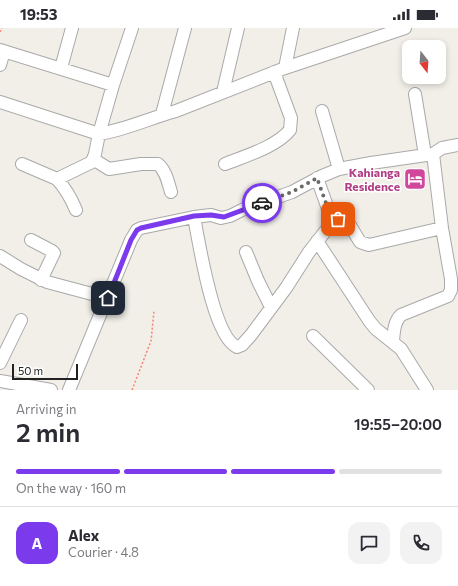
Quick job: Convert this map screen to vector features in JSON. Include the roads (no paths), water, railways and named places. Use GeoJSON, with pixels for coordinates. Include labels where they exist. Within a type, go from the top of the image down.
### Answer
{"type":"FeatureCollection","features":[{"type":"Feature","properties":{"kind":"street"},"geometry":{"type":"LineString","coordinates":[[61,68],[72,28]]}},
{"type":"Feature","properties":{"kind":"street"},"geometry":{"type":"LineString","coordinates":[[57,179],[92,162],[113,85],[132,28]]}},
{"type":"Feature","properties":{"kind":"street"},"geometry":{"type":"LineString","coordinates":[[162,114],[185,28]]}},
{"type":"Feature","properties":{"kind":"street"},"geometry":{"type":"LineString","coordinates":[[223,92],[238,28]]}},
{"type":"Feature","properties":{"kind":"street"},"geometry":{"type":"LineString","coordinates":[[225,164],[272,144],[290,130],[291,118],[280,70],[293,28]]}},
{"type":"Feature","properties":{"kind":"street"},"geometry":{"type":"LineString","coordinates":[[384,28],[402,29]]}},
{"type":"Feature","properties":{"kind":"street"},"geometry":{"type":"LineString","coordinates":[[0,102],[99,134],[113,132],[162,114],[176,111],[280,70],[402,29]]}},
{"type":"Feature","properties":{"kind":"street"},"geometry":{"type":"LineString","coordinates":[[0,65],[2,50],[113,85]]}},
{"type":"Feature","properties":{"kind":"street"},"geometry":{"type":"LineString","coordinates":[[393,341],[395,326],[401,314],[448,296],[454,278],[442,228],[429,155],[415,94]]}},
{"type":"Feature","properties":{"kind":"street"},"geometry":{"type":"LineString","coordinates":[[322,111],[339,169]]}},
{"type":"Feature","properties":{"kind":"street"},"geometry":{"type":"LineString","coordinates":[[69,390],[131,240],[137,230],[194,216],[211,215],[221,218],[230,216],[242,210],[292,192],[317,178],[339,169],[429,155],[442,148],[458,145]]}},
{"type":"Feature","properties":{"kind":"street"},"geometry":{"type":"LineString","coordinates":[[93,159],[109,169],[141,164],[158,164],[166,175],[171,192]]}},
{"type":"Feature","properties":{"kind":"street"},"geometry":{"type":"LineString","coordinates":[[22,164],[57,179],[64,186],[76,210]]}},
{"type":"Feature","properties":{"kind":"street"},"geometry":{"type":"LineString","coordinates":[[194,216],[206,280],[222,329],[232,345],[237,348],[242,345],[272,307],[327,228],[330,219],[317,178]]}},
{"type":"Feature","properties":{"kind":"street"},"geometry":{"type":"LineString","coordinates":[[330,219],[348,222],[360,242],[369,245],[442,228]]}},
{"type":"Feature","properties":{"kind":"street"},"geometry":{"type":"LineString","coordinates":[[31,240],[54,253],[41,280]]}},
{"type":"Feature","properties":{"kind":"street"},"geometry":{"type":"LineString","coordinates":[[317,241],[370,322],[376,330],[402,348],[427,390]]}},
{"type":"Feature","properties":{"kind":"street"},"geometry":{"type":"LineString","coordinates":[[246,252],[258,281],[272,307]]}},
{"type":"Feature","properties":{"kind":"street"},"geometry":{"type":"LineString","coordinates":[[0,256],[41,280],[57,286],[71,288],[108,298]]}},
{"type":"Feature","properties":{"kind":"street"},"geometry":{"type":"LineString","coordinates":[[0,363],[21,320]]}},
{"type":"Feature","properties":{"kind":"street"},"geometry":{"type":"LineString","coordinates":[[312,336],[368,390]]}},
{"type":"Feature","properties":{"kind":"street"},"geometry":{"type":"LineString","coordinates":[[0,381],[51,390]]}},
{"type":"Feature","properties":{"kind":"place","name":"Kahianga Residence"},"geometry":{"type":"Point","coordinates":[415,179]}}]}
